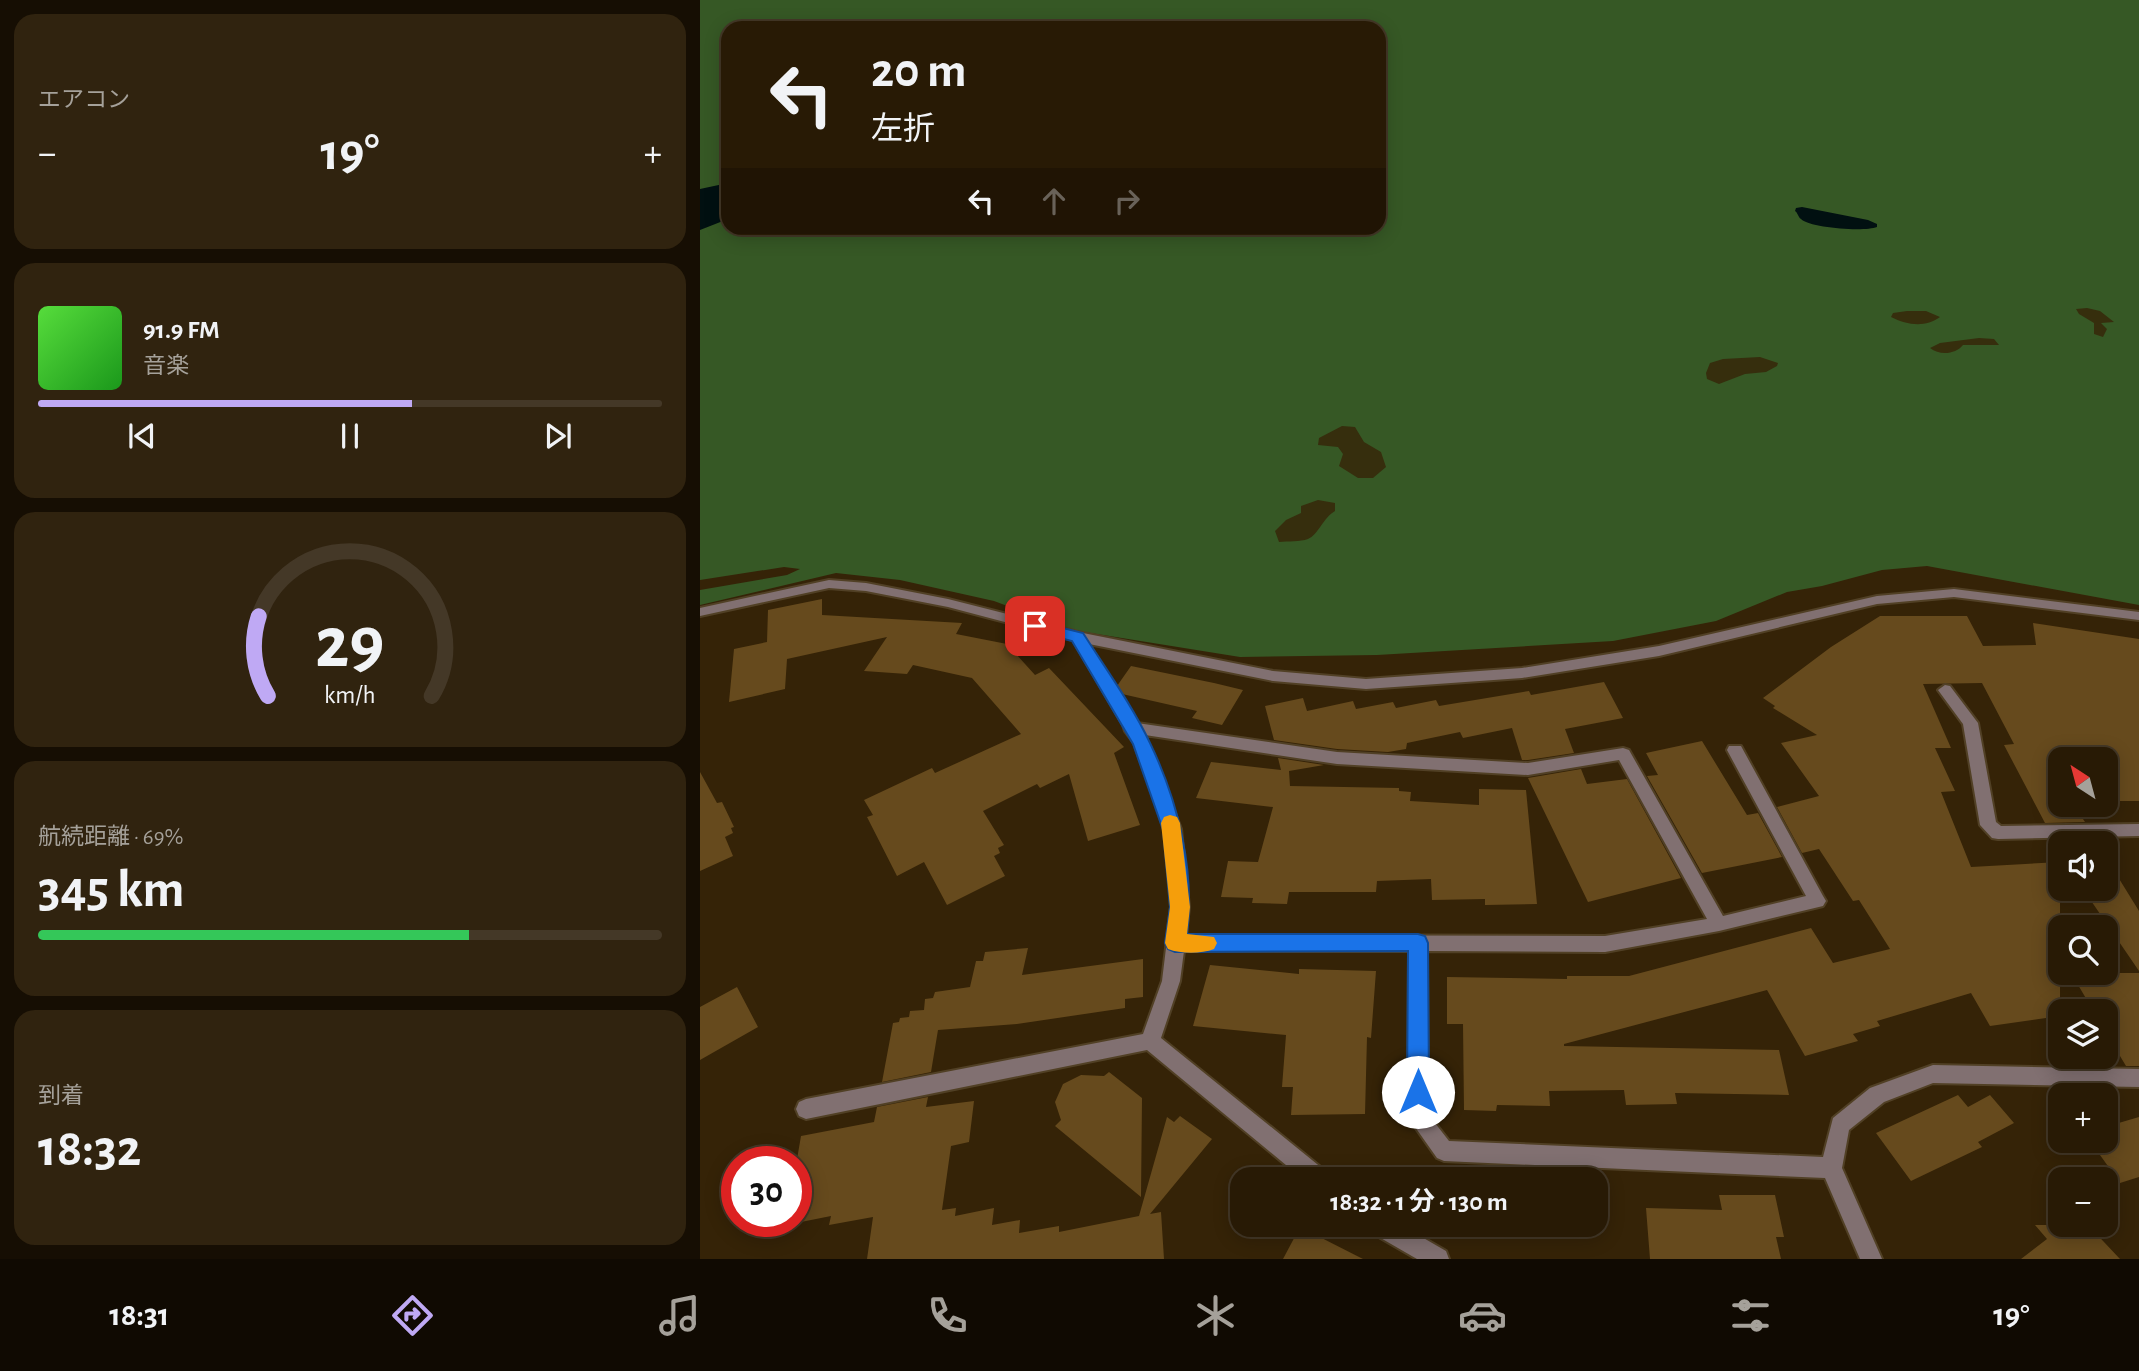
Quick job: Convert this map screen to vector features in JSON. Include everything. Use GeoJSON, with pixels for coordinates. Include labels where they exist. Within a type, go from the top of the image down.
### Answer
{"type":"FeatureCollection","features":[{"type":"Feature","properties":{"kind":"street"},"geometry":{"type":"LineString","coordinates":[[700,612],[829,584],[866,587],[948,603],[1078,637],[1273,676],[1366,684],[1522,673],[1659,651],[1877,600],[1954,593],[2139,617]]}},
{"type":"Feature","properties":{"kind":"street"},"geometry":{"type":"LineString","coordinates":[[1078,637],[1142,743],[1173,830],[1180,907],[1171,981],[1150,1041]]}},
{"type":"Feature","properties":{"kind":"street"},"geometry":{"type":"LineString","coordinates":[[1945,690],[1970,723],[1988,825],[1998,833],[2139,830]]}},
{"type":"Feature","properties":{"kind":"street"},"geometry":{"type":"LineString","coordinates":[[1130,727],[1337,758],[1528,769],[1623,754],[1719,923]]}},
{"type":"Feature","properties":{"kind":"street"},"geometry":{"type":"LineString","coordinates":[[1175,943],[1605,944],[1817,901],[1735,750]]}},
{"type":"Feature","properties":{"kind":"street"},"geometry":{"type":"LineString","coordinates":[[1418,943],[1418,1117],[1444,1151],[1831,1168]]}},
{"type":"Feature","properties":{"kind":"street"},"geometry":{"type":"LineString","coordinates":[[806,1109],[1150,1041]]}},
{"type":"Feature","properties":{"kind":"street"},"geometry":{"type":"LineString","coordinates":[[1150,1041],[1305,1167]]}},
{"type":"Feature","properties":{"kind":"street"},"geometry":{"type":"LineString","coordinates":[[1871,1259],[1831,1168],[1840,1125],[1877,1095],[1933,1074],[2139,1078]]}},
{"type":"Feature","properties":{"kind":"street"},"geometry":{"type":"LineString","coordinates":[[1400,1237],[1438,1259]]}},
{"type":"Feature","properties":{"kind":"green space"},"geometry":{"type":"Polygon","coordinates":[[[700,0],[2139,0],[2139,605],[1927,566],[1882,570],[1787,592],[1716,621],[1613,641],[1377,655],[1240,657],[1072,630],[994,601],[900,580],[836,573],[700,605],[700,590],[787,575],[800,569],[784,567],[700,580],[700,0]]]}},
{"type":"Feature","properties":{"kind":"sand"},"geometry":{"type":"Polygon","coordinates":[[[2076,309],[2100,311],[2114,322],[2101,323],[2107,329],[2103,337],[2094,334],[2094,323],[2079,314],[2076,309]]]}},
{"type":"Feature","properties":{"kind":"sand"},"geometry":{"type":"Polygon","coordinates":[[[1926,311],[1940,317],[1928,323],[1916,324],[1891,317],[1893,313],[1926,311]]]}},
{"type":"Feature","properties":{"kind":"sand"},"geometry":{"type":"Polygon","coordinates":[[[1979,338],[1994,339],[1999,345],[1963,345],[1948,353],[1930,348],[1940,343],[1979,338]]]}},
{"type":"Feature","properties":{"kind":"sand"},"geometry":{"type":"Polygon","coordinates":[[[1760,357],[1778,363],[1777,366],[1766,372],[1745,374],[1719,384],[1707,379],[1710,363],[1723,359],[1760,357]]]}},
{"type":"Feature","properties":{"kind":"sand"},"geometry":{"type":"Polygon","coordinates":[[[1342,426],[1355,427],[1364,442],[1381,452],[1386,467],[1373,478],[1358,478],[1339,466],[1343,454],[1338,447],[1318,445],[1319,438],[1342,426]]]}},
{"type":"Feature","properties":{"kind":"sand"},"geometry":{"type":"Polygon","coordinates":[[[1318,500],[1335,503],[1335,511],[1315,534],[1305,540],[1279,542],[1275,531],[1286,520],[1301,513],[1301,506],[1318,500]]]}},
{"type":"Feature","properties":{"kind":"shaded area"},"geometry":{"type":"Polygon","coordinates":[[[721,184],[721,222],[700,230],[700,189],[721,184]]]}},
{"type":"Feature","properties":{"kind":"shaded area"},"geometry":{"type":"Polygon","coordinates":[[[1796,208],[1868,220],[1877,224],[1877,227],[1850,229],[1815,225],[1799,217],[1795,211],[1796,208]]]}},
{"type":"Feature","properties":{"kind":"building"},"geometry":{"type":"Polygon","coordinates":[[[822,599],[822,615],[962,623],[956,634],[1007,644],[1035,675],[1049,668],[1124,747],[1114,753],[1140,825],[1088,841],[1069,774],[1040,788],[1037,784],[983,811],[1004,845],[998,848],[1000,853],[994,856],[1005,876],[947,905],[924,862],[897,876],[867,817],[873,815],[864,800],[932,768],[935,773],[1021,734],[972,678],[913,665],[907,674],[864,671],[887,637],[787,659],[785,689],[729,702],[734,649],[767,642],[768,610],[822,599]]]}},
{"type":"Feature","properties":{"kind":"building"},"geometry":{"type":"Polygon","coordinates":[[[1880,616],[1967,616],[1983,646],[2036,645],[2033,623],[2139,639],[2139,801],[2118,801],[2118,747],[2048,747],[2048,817],[2082,817],[2085,822],[2045,823],[2004,745],[2014,744],[1982,683],[1923,684],[1951,748],[1935,748],[1955,791],[1941,792],[1971,867],[2048,863],[2048,901],[2060,901],[2060,915],[2048,915],[2048,985],[2060,985],[2060,999],[2048,999],[2048,1018],[1990,1026],[1971,993],[1877,1021],[1880,1026],[1853,1034],[1858,1041],[1805,1056],[1767,990],[1564,1046],[1779,1050],[1789,1095],[1675,1093],[1677,1104],[1626,1105],[1624,1090],[1549,1091],[1550,1106],[1497,1105],[1496,1111],[1464,1110],[1463,1024],[1447,1024],[1447,977],[1567,979],[1567,976],[1629,976],[1811,928],[1833,963],[1890,949],[1859,900],[1853,901],[1819,849],[1802,853],[1777,807],[1819,796],[1781,743],[1817,735],[1773,708],[1775,706],[1763,698],[1831,647],[1880,616]]]}},
{"type":"Feature","properties":{"kind":"building"},"geometry":{"type":"Polygon","coordinates":[[[1131,666],[1243,690],[1222,725],[1192,718],[1197,711],[1122,694],[1117,686],[1131,666]]]}},
{"type":"Feature","properties":{"kind":"building"},"geometry":{"type":"Polygon","coordinates":[[[1604,682],[1623,718],[1565,729],[1574,753],[1528,760],[1522,760],[1512,728],[1463,738],[1460,732],[1407,743],[1406,749],[1388,752],[1337,749],[1274,740],[1265,706],[1303,698],[1307,711],[1353,701],[1356,709],[1393,702],[1396,708],[1436,700],[1439,706],[1529,691],[1531,695],[1604,682]]]}},
{"type":"Feature","properties":{"kind":"building"},"geometry":{"type":"Polygon","coordinates":[[[1702,741],[1747,815],[1758,813],[1782,857],[1702,873],[1647,776],[1658,775],[1646,753],[1702,741]]]}},
{"type":"Feature","properties":{"kind":"building"},"geometry":{"type":"Polygon","coordinates":[[[1278,758],[1324,765],[1289,771],[1290,786],[1399,788],[1399,791],[1411,792],[1410,801],[1479,805],[1479,789],[1526,790],[1537,904],[1485,905],[1485,899],[1432,900],[1431,879],[1377,881],[1376,892],[1289,892],[1287,904],[1252,903],[1253,898],[1221,897],[1228,861],[1258,862],[1273,807],[1196,798],[1211,762],[1281,770],[1278,758]]]}},
{"type":"Feature","properties":{"kind":"building"},"geometry":{"type":"Polygon","coordinates":[[[1581,769],[1587,784],[1627,779],[1681,878],[1588,902],[1528,778],[1581,769]]]}},
{"type":"Feature","properties":{"kind":"building"},"geometry":{"type":"Polygon","coordinates":[[[700,772],[717,803],[722,802],[734,827],[731,828],[733,833],[725,837],[733,856],[700,871],[700,772]]]}},
{"type":"Feature","properties":{"kind":"building"},"geometry":{"type":"Polygon","coordinates":[[[2118,877],[2139,911],[2139,971],[2118,940],[2118,915],[2101,915],[2091,901],[2118,901],[2118,877]]]}},
{"type":"Feature","properties":{"kind":"building"},"geometry":{"type":"Polygon","coordinates":[[[1028,948],[1022,975],[1143,959],[1143,997],[1125,999],[1125,1008],[1017,1024],[938,1030],[931,1072],[882,1082],[893,1023],[899,1022],[900,1018],[909,1017],[910,1011],[924,1010],[925,999],[933,998],[935,992],[970,987],[976,961],[983,961],[985,952],[1028,948]]]}},
{"type":"Feature","properties":{"kind":"building"},"geometry":{"type":"Polygon","coordinates":[[[1210,965],[1299,974],[1299,969],[1376,971],[1371,1038],[1367,1037],[1365,1114],[1291,1115],[1293,1087],[1282,1087],[1286,1035],[1193,1026],[1210,965]]]}},
{"type":"Feature","properties":{"kind":"building"},"geometry":{"type":"Polygon","coordinates":[[[2118,973],[2139,973],[2139,1066],[2126,1066],[2118,1053],[2118,999],[2086,999],[2078,985],[2118,985],[2118,973]]]}},
{"type":"Feature","properties":{"kind":"building"},"geometry":{"type":"Polygon","coordinates":[[[737,987],[758,1027],[700,1060],[700,1007],[737,987]]]}},
{"type":"Feature","properties":{"kind":"building"},"geometry":{"type":"Polygon","coordinates":[[[1109,1072],[1142,1098],[1141,1197],[1055,1126],[1061,1120],[1055,1102],[1063,1084],[1081,1075],[1104,1076],[1109,1072]]]}},
{"type":"Feature","properties":{"kind":"building"},"geometry":{"type":"Polygon","coordinates":[[[1958,1095],[1968,1107],[1990,1095],[2014,1123],[1978,1142],[1982,1147],[1911,1181],[1876,1133],[1958,1095]]]}},
{"type":"Feature","properties":{"kind":"building"},"geometry":{"type":"Polygon","coordinates":[[[928,1097],[926,1107],[974,1101],[969,1142],[951,1146],[942,1210],[956,1208],[955,1216],[994,1208],[992,1225],[1020,1220],[1019,1233],[1059,1226],[1059,1232],[1139,1216],[1167,1117],[1174,1122],[1180,1116],[1212,1139],[1150,1214],[1161,1212],[1164,1259],[867,1259],[873,1217],[829,1225],[831,1216],[812,1220],[812,1146],[799,1146],[801,1136],[874,1122],[877,1107],[928,1097]]]}},
{"type":"Feature","properties":{"kind":"building"},"geometry":{"type":"Polygon","coordinates":[[[2139,1117],[2139,1177],[2120,1183],[2118,1167],[2109,1167],[2099,1153],[2118,1153],[2118,1123],[2139,1117]]]}},
{"type":"Feature","properties":{"kind":"building"},"geometry":{"type":"Polygon","coordinates":[[[1719,1195],[1775,1195],[1784,1237],[1776,1237],[1781,1259],[1650,1259],[1646,1208],[1722,1210],[1719,1195]]]}},
{"type":"Feature","properties":{"kind":"building"},"geometry":{"type":"Polygon","coordinates":[[[2035,1225],[2048,1225],[2048,1237],[2099,1237],[2120,1259],[2021,1259],[2047,1239],[2035,1225]]]}},
{"type":"Feature","properties":{"kind":"building"},"geometry":{"type":"Polygon","coordinates":[[[1295,1237],[1320,1237],[1363,1259],[1283,1259],[1295,1237]]]}},
{"type":"Feature","properties":{"kind":"slow traffic"},"geometry":{"type":"LineString","coordinates":[[1170,823],[1173,830],[1180,907],[1175,943],[1207,943]]}},
{"type":"Feature","properties":{"kind":"route"},"geometry":{"type":"LineString","coordinates":[[1035,626],[1078,637],[1142,743],[1173,830],[1180,907],[1175,943],[1418,943],[1418,1092]]}}]}
